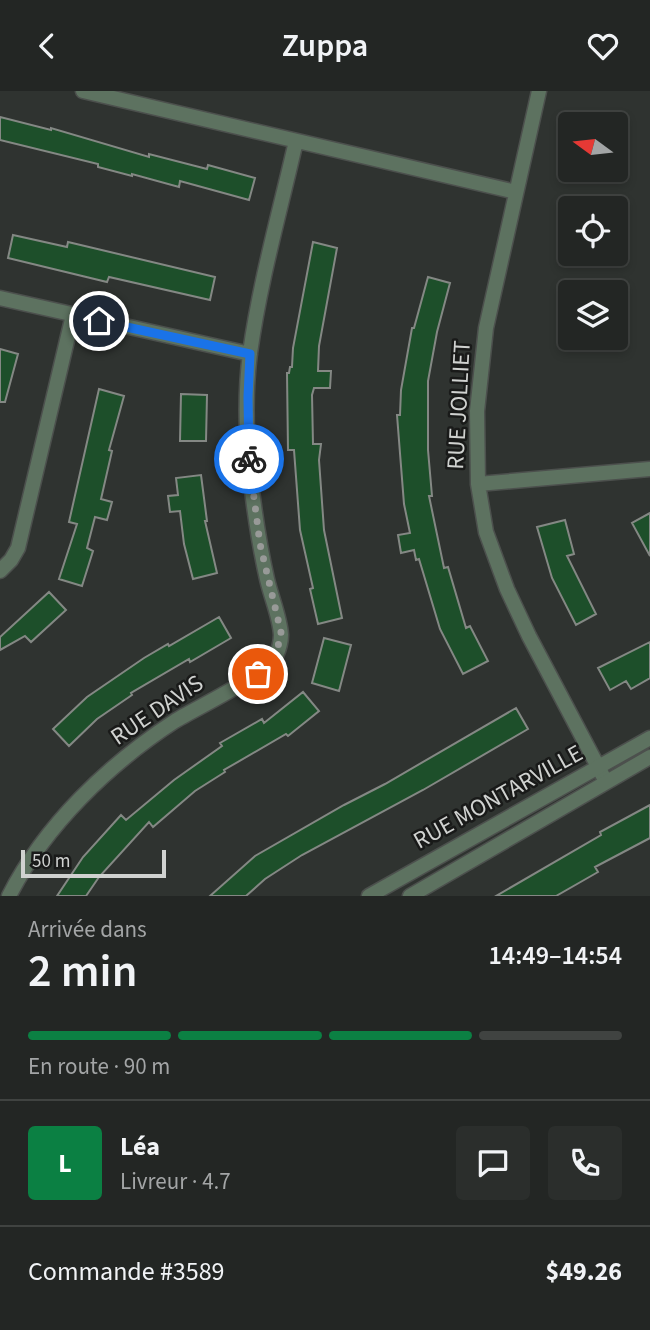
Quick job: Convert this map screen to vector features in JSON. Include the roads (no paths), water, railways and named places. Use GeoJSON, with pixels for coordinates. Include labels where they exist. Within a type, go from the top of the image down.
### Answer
{"type":"FeatureCollection","features":[{"type":"Feature","properties":{"kind":"street"},"geometry":{"type":"LineString","coordinates":[[83,91],[516,192]]}},
{"type":"Feature","properties":{"kind":"street","name":"RUE JOLLIET"},"geometry":{"type":"LineString","coordinates":[[539,91],[491,299],[481,356],[475,436],[478,484],[486,532],[507,589],[607,782]]}},
{"type":"Feature","properties":{"kind":"street","name":"RUE DAVIS"},"geometry":{"type":"LineString","coordinates":[[9,896],[48,838],[102,779],[139,747],[174,722],[263,671],[278,651],[281,632],[262,556],[250,471],[248,397],[250,354],[296,141]]}},
{"type":"Feature","properties":{"kind":"street"},"geometry":{"type":"LineString","coordinates":[[0,298],[250,354]]}},
{"type":"Feature","properties":{"kind":"street"},"geometry":{"type":"LineString","coordinates":[[0,571],[18,548],[73,315]]}},
{"type":"Feature","properties":{"kind":"street"},"geometry":{"type":"LineString","coordinates":[[478,484],[650,469]]}},
{"type":"Feature","properties":{"kind":"street","name":"RUE MONTARVILLE"},"geometry":{"type":"LineString","coordinates":[[369,896],[650,738]]}},
{"type":"Feature","properties":{"kind":"street","name":"RUE MONTARVILLE"},"geometry":{"type":"LineString","coordinates":[[410,896],[650,757]]}}]}
